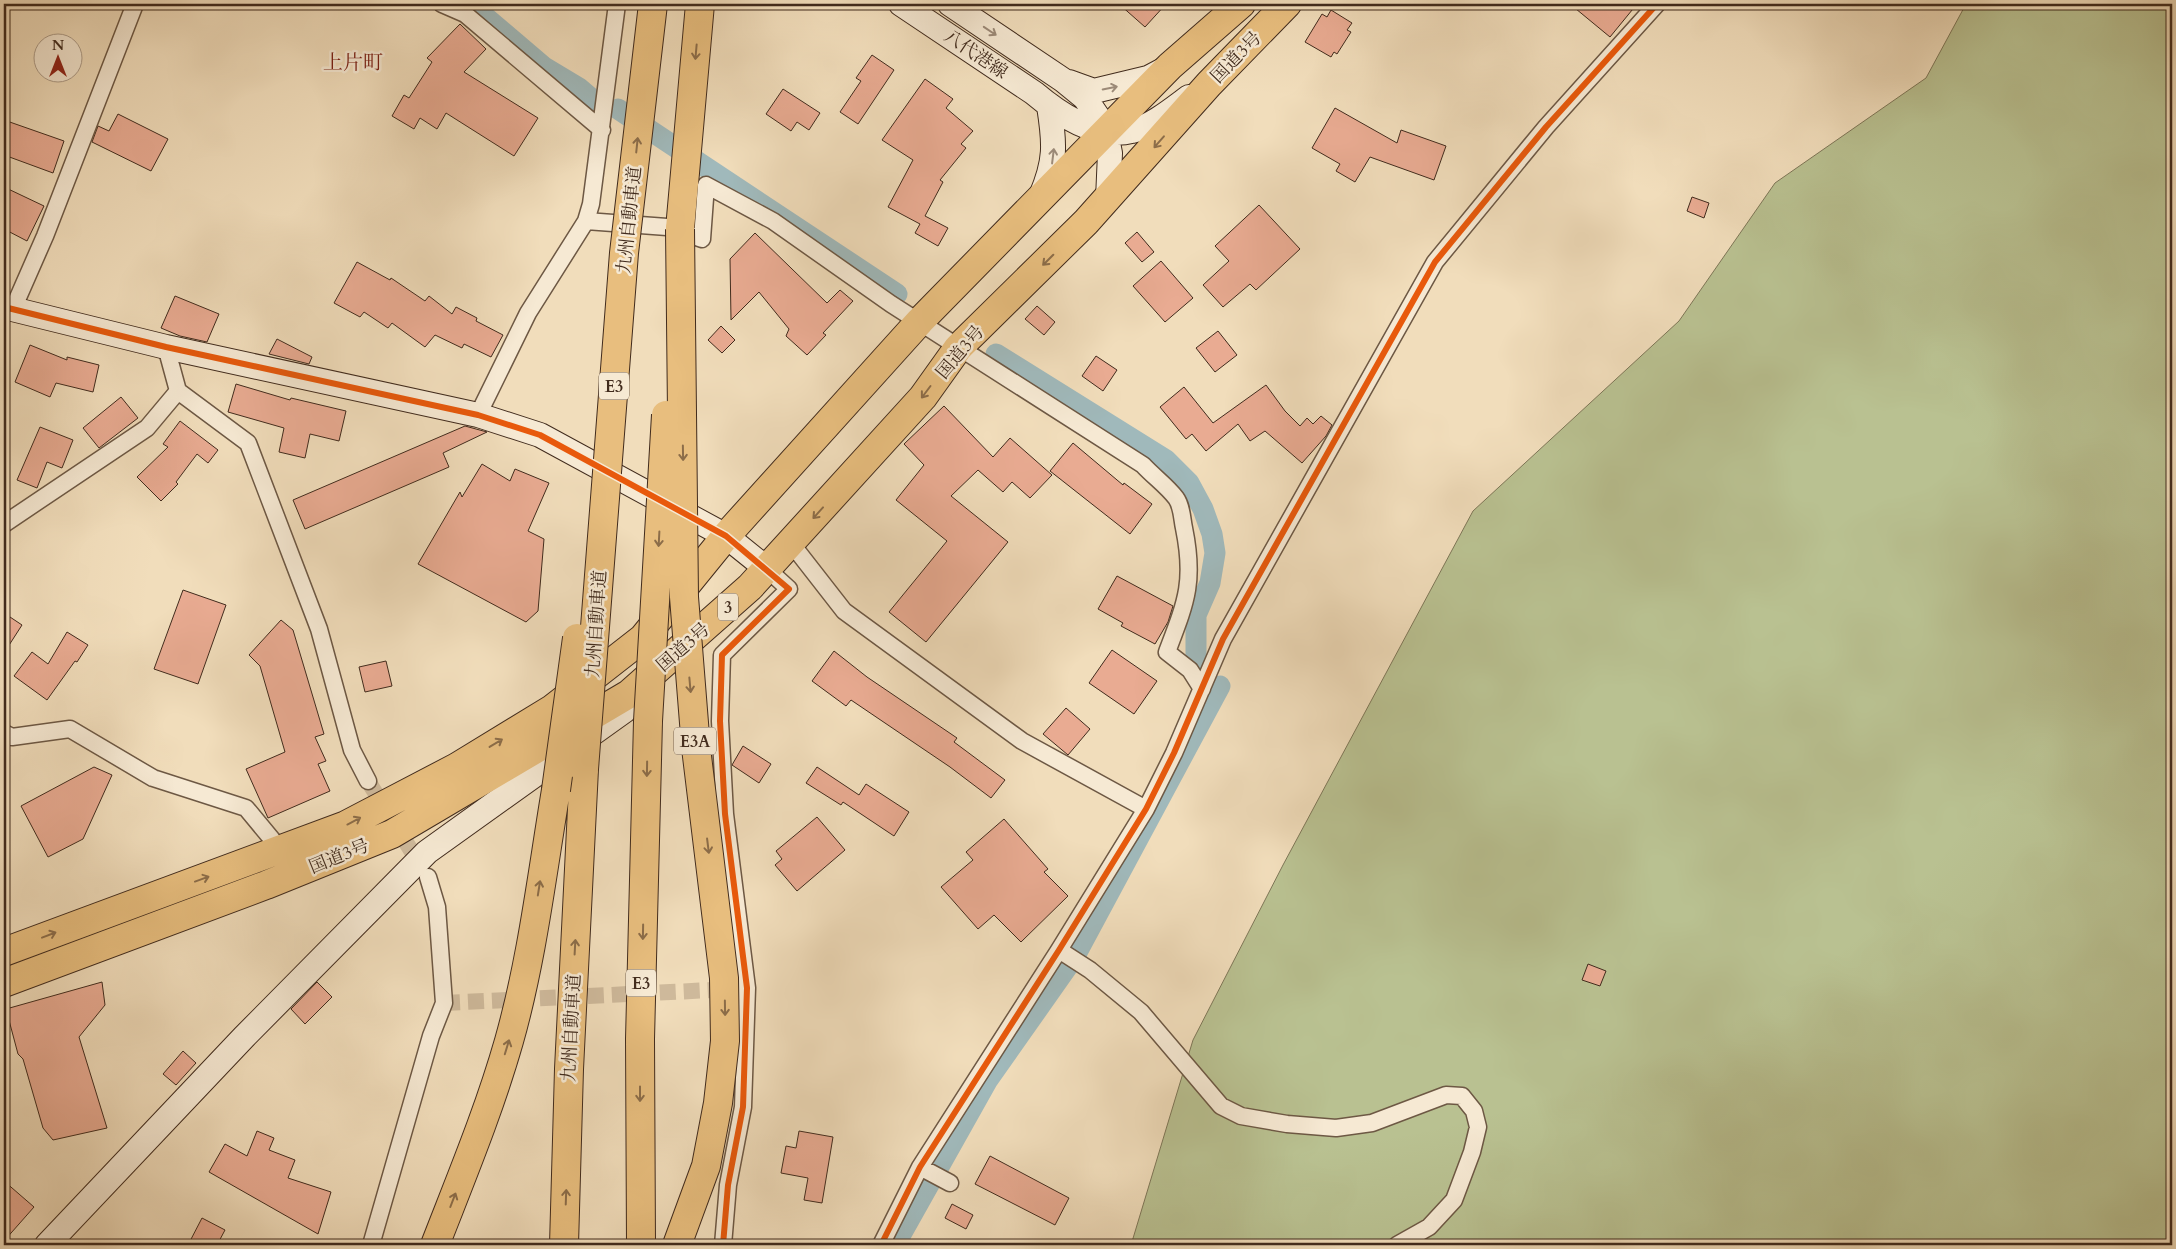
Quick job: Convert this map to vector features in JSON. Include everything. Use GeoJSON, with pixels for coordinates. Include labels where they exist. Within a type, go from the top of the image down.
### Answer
{"type":"FeatureCollection","features":[{"type":"Feature","properties":{"kind":"highway","name":"九州自動車道"},"geometry":{"type":"LineString","coordinates":[[564,1245],[569,1069],[584,769],[624,253],[653,4]]}},
{"type":"Feature","properties":{"kind":"highway","name":"E3"},"geometry":{"type":"LineString","coordinates":[[640,1245],[640,1039],[648,720],[667,385],[700,4]]}},
{"type":"Feature","properties":{"kind":"highway","name":"国道3号"},"geometry":{"type":"LineString","coordinates":[[4,952],[346,825],[457,767],[552,709],[642,638],[726,536],[920,321],[1170,66],[1241,4]]}},
{"type":"Feature","properties":{"kind":"highway","name":"国道3号"},"geometry":{"type":"LineString","coordinates":[[4,983],[266,885],[392,834],[629,694],[759,578],[924,397],[958,348],[1108,199],[1210,84],[1287,4]]}},
{"type":"Feature","properties":{"kind":"highway","name":"E3A"},"geometry":{"type":"LineString","coordinates":[[677,1245],[706,1166],[718,1103],[725,1041],[724,978],[696,748],[685,606],[680,229]]}},
{"type":"Feature","properties":{"kind":"highway"},"geometry":{"type":"LineString","coordinates":[[435,1245],[482,1122],[509,1041],[527,963],[556,790],[576,648],[606,350],[624,253]]}},
{"type":"Feature","properties":{"kind":"street"},"geometry":{"type":"LineString","coordinates":[[135,4],[45,236],[8,308],[166,347],[478,415],[540,434],[726,536],[759,578],[789,589],[722,656],[720,721],[725,814],[747,988],[743,1107],[728,1185],[722,1245]]}},
{"type":"Feature","properties":{"kind":"street"},"geometry":{"type":"LineString","coordinates":[[442,4],[465,14],[602,130]]}},
{"type":"Feature","properties":{"kind":"street"},"geometry":{"type":"LineString","coordinates":[[478,415],[528,313],[586,221],[591,204],[602,130],[617,4]]}},
{"type":"Feature","properties":{"kind":"street","name":"八代港線"},"geometry":{"type":"LineString","coordinates":[[901,4],[1034,93],[1049,106],[1081,124],[1106,132],[1133,131],[1160,117],[1210,84]]}},
{"type":"Feature","properties":{"kind":"street","name":"八代港線"},"geometry":{"type":"LineString","coordinates":[[950,4],[1063,80],[1084,98],[1106,132],[1110,153],[1108,199]]}},
{"type":"Feature","properties":{"kind":"street"},"geometry":{"type":"LineString","coordinates":[[881,1245],[920,1167],[1059,950],[1146,809],[1174,753],[1223,640],[1435,262],[1546,127],[1657,4]]}},
{"type":"Feature","properties":{"kind":"street","name":"八代港線"},"geometry":{"type":"LineString","coordinates":[[1063,80],[1094,91],[1148,78],[1170,66]]}},
{"type":"Feature","properties":{"kind":"street"},"geometry":{"type":"LineString","coordinates":[[1038,202],[1051,172],[1055,141],[1049,106]]}},
{"type":"Feature","properties":{"kind":"street"},"geometry":{"type":"LineString","coordinates":[[586,221],[667,227],[702,239],[706,185],[773,221],[891,304],[1143,465],[1177,499],[1187,544],[1190,574],[1186,603],[1167,652],[1190,670],[1202,689]]}},
{"type":"Feature","properties":{"kind":"street"},"geometry":{"type":"LineString","coordinates":[[166,347],[178,391],[248,443],[319,629],[346,721],[352,750],[368,781]]}},
{"type":"Feature","properties":{"kind":"street"},"geometry":{"type":"LineString","coordinates":[[4,524],[147,428],[178,391]]}},
{"type":"Feature","properties":{"kind":"street"},"geometry":{"type":"LineString","coordinates":[[791,543],[844,611],[1022,741],[1146,809]]}},
{"type":"Feature","properties":{"kind":"street"},"geometry":{"type":"LineString","coordinates":[[47,1245],[244,1037],[427,852],[624,711],[759,578]]}},
{"type":"Feature","properties":{"kind":"street"},"geometry":{"type":"LineString","coordinates":[[4,733],[12,737],[70,729],[153,778],[246,808],[280,850]]}},
{"type":"Feature","properties":{"kind":"street"},"geometry":{"type":"LineString","coordinates":[[371,1245],[431,1036],[444,1003],[437,907],[428,877]]}},
{"type":"Feature","properties":{"kind":"street"},"geometry":{"type":"LineString","coordinates":[[1059,950],[1090,970],[1141,1012],[1221,1106],[1241,1116],[1287,1124],[1336,1128],[1372,1122],[1446,1095],[1462,1096],[1474,1111],[1478,1126],[1472,1152],[1454,1200],[1429,1227],[1397,1245]]}},
{"type":"Feature","properties":{"kind":"street"},"geometry":{"type":"LineString","coordinates":[[920,1167],[950,1183]]}},
{"type":"Feature","properties":{"kind":"green space"},"geometry":{"type":"Polygon","coordinates":[[[1966,4],[2172,4],[2172,1245],[1131,1245],[1193,1040],[1283,865],[1473,511],[1679,321],[1775,183],[1926,78],[1966,4]]]}},
{"type":"Feature","properties":{"kind":"building"},"geometry":{"type":"Polygon","coordinates":[[[1119,4],[1166,4],[1145,27],[1119,4]]]}},
{"type":"Feature","properties":{"kind":"building"},"geometry":{"type":"Polygon","coordinates":[[[1570,4],[1637,4],[1610,37],[1570,4]]]}},
{"type":"Feature","properties":{"kind":"building"},"geometry":{"type":"Polygon","coordinates":[[[1331,10],[1352,23],[1347,30],[1351,32],[1337,54],[1334,52],[1331,57],[1305,42],[1322,14],[1327,17],[1331,10]]]}},
{"type":"Feature","properties":{"kind":"building"},"geometry":{"type":"Polygon","coordinates":[[[460,24],[486,49],[464,72],[538,118],[514,156],[446,113],[437,129],[420,118],[414,129],[392,116],[404,95],[409,98],[432,62],[427,58],[460,24]]]}},
{"type":"Feature","properties":{"kind":"building"},"geometry":{"type":"Polygon","coordinates":[[[872,55],[894,70],[858,124],[840,112],[861,81],[856,78],[872,55]]]}},
{"type":"Feature","properties":{"kind":"building"},"geometry":{"type":"Polygon","coordinates":[[[925,79],[953,99],[946,108],[973,131],[961,144],[966,148],[940,180],[943,182],[925,216],[948,228],[938,246],[915,233],[920,224],[888,207],[913,160],[882,140],[925,79]]]}},
{"type":"Feature","properties":{"kind":"building"},"geometry":{"type":"Polygon","coordinates":[[[783,89],[820,113],[809,130],[797,122],[791,131],[766,114],[783,89]]]}},
{"type":"Feature","properties":{"kind":"building"},"geometry":{"type":"Polygon","coordinates":[[[1335,108],[1397,143],[1401,130],[1446,146],[1434,180],[1370,157],[1355,182],[1336,171],[1340,164],[1312,148],[1335,108]]]}},
{"type":"Feature","properties":{"kind":"building"},"geometry":{"type":"Polygon","coordinates":[[[118,114],[168,139],[151,171],[92,142],[98,126],[109,131],[118,114]]]}},
{"type":"Feature","properties":{"kind":"building"},"geometry":{"type":"Polygon","coordinates":[[[4,120],[64,141],[53,173],[4,155],[4,120]]]}},
{"type":"Feature","properties":{"kind":"building"},"geometry":{"type":"Polygon","coordinates":[[[4,187],[44,206],[27,241],[4,229],[4,187]]]}},
{"type":"Feature","properties":{"kind":"building"},"geometry":{"type":"Polygon","coordinates":[[[1692,197],[1709,203],[1704,218],[1687,211],[1692,197]]]}},
{"type":"Feature","properties":{"kind":"building"},"geometry":{"type":"Polygon","coordinates":[[[1259,205],[1300,249],[1256,290],[1250,284],[1223,307],[1203,285],[1229,261],[1215,246],[1259,205]]]}},
{"type":"Feature","properties":{"kind":"building"},"geometry":{"type":"Polygon","coordinates":[[[1137,232],[1154,252],[1142,262],[1125,243],[1137,232]]]}},
{"type":"Feature","properties":{"kind":"building"},"geometry":{"type":"Polygon","coordinates":[[[755,233],[827,303],[840,290],[853,301],[823,333],[826,335],[807,355],[786,336],[789,329],[759,292],[731,320],[730,259],[755,233]]]}},
{"type":"Feature","properties":{"kind":"building"},"geometry":{"type":"Polygon","coordinates":[[[1161,261],[1193,298],[1165,322],[1133,286],[1161,261]]]}},
{"type":"Feature","properties":{"kind":"building"},"geometry":{"type":"Polygon","coordinates":[[[357,262],[390,280],[391,278],[425,301],[429,296],[452,314],[456,307],[477,318],[476,321],[503,335],[491,357],[464,344],[462,348],[435,335],[425,347],[392,323],[388,328],[364,312],[360,317],[334,303],[357,262]]]}},
{"type":"Feature","properties":{"kind":"building"},"geometry":{"type":"Polygon","coordinates":[[[175,296],[219,314],[207,342],[180,336],[161,328],[175,296]]]}},
{"type":"Feature","properties":{"kind":"building"},"geometry":{"type":"Polygon","coordinates":[[[1037,306],[1055,322],[1044,335],[1025,319],[1037,306]]]}},
{"type":"Feature","properties":{"kind":"building"},"geometry":{"type":"Polygon","coordinates":[[[721,326],[735,340],[722,353],[708,340],[721,326]]]}},
{"type":"Feature","properties":{"kind":"building"},"geometry":{"type":"Polygon","coordinates":[[[1218,331],[1237,355],[1215,372],[1196,348],[1218,331]]]}},
{"type":"Feature","properties":{"kind":"building"},"geometry":{"type":"Polygon","coordinates":[[[277,339],[312,357],[309,364],[269,354],[277,339]]]}},
{"type":"Feature","properties":{"kind":"building"},"geometry":{"type":"Polygon","coordinates":[[[30,345],[67,360],[67,357],[99,365],[93,392],[56,383],[50,397],[15,382],[30,345]]]}},
{"type":"Feature","properties":{"kind":"building"},"geometry":{"type":"Polygon","coordinates":[[[1096,356],[1117,370],[1103,391],[1082,376],[1096,356]]]}},
{"type":"Feature","properties":{"kind":"building"},"geometry":{"type":"Polygon","coordinates":[[[236,384],[290,400],[291,398],[346,411],[339,441],[310,434],[305,458],[279,452],[284,428],[228,412],[236,384]]]}},
{"type":"Feature","properties":{"kind":"building"},"geometry":{"type":"Polygon","coordinates":[[[1266,385],[1285,411],[1300,426],[1307,418],[1313,424],[1321,416],[1332,425],[1326,436],[1302,463],[1265,431],[1250,441],[1238,424],[1206,451],[1192,434],[1186,439],[1160,407],[1184,387],[1213,423],[1266,385]]]}},
{"type":"Feature","properties":{"kind":"building"},"geometry":{"type":"Polygon","coordinates":[[[121,397],[138,418],[99,448],[83,428],[121,397]]]}},
{"type":"Feature","properties":{"kind":"building"},"geometry":{"type":"Polygon","coordinates":[[[944,406],[993,457],[1010,438],[1052,475],[1030,498],[1012,482],[1003,492],[978,470],[951,496],[1008,542],[926,642],[889,612],[947,541],[896,500],[924,465],[904,444],[944,406]]]}},
{"type":"Feature","properties":{"kind":"building"},"geometry":{"type":"Polygon","coordinates":[[[180,421],[218,450],[208,463],[197,454],[176,482],[178,484],[161,501],[137,477],[168,447],[163,444],[180,421]]]}},
{"type":"Feature","properties":{"kind":"building"},"geometry":{"type":"Polygon","coordinates":[[[465,426],[487,432],[443,453],[449,467],[305,529],[293,500],[465,426]]]}},
{"type":"Feature","properties":{"kind":"building"},"geometry":{"type":"Polygon","coordinates":[[[40,427],[73,440],[62,468],[47,462],[37,488],[17,480],[40,427]]]}},
{"type":"Feature","properties":{"kind":"building"},"geometry":{"type":"Polygon","coordinates":[[[1073,443],[1123,485],[1124,483],[1152,504],[1130,534],[1050,471],[1073,443]]]}},
{"type":"Feature","properties":{"kind":"building"},"geometry":{"type":"Polygon","coordinates":[[[482,464],[510,481],[515,469],[549,483],[528,531],[544,539],[538,611],[526,622],[418,564],[460,492],[462,497],[482,464]]]}},
{"type":"Feature","properties":{"kind":"building"},"geometry":{"type":"Polygon","coordinates":[[[1117,576],[1173,606],[1168,622],[1155,644],[1121,626],[1123,623],[1098,609],[1117,576]]]}},
{"type":"Feature","properties":{"kind":"building"},"geometry":{"type":"Polygon","coordinates":[[[183,590],[226,605],[198,684],[154,669],[183,590]]]}},
{"type":"Feature","properties":{"kind":"building"},"geometry":{"type":"Polygon","coordinates":[[[4,613],[22,625],[4,653],[4,613]]]}},
{"type":"Feature","properties":{"kind":"building"},"geometry":{"type":"Polygon","coordinates":[[[281,620],[293,630],[324,734],[315,737],[326,761],[318,764],[330,791],[268,818],[246,769],[285,752],[260,666],[249,655],[281,620]]]}},
{"type":"Feature","properties":{"kind":"building"},"geometry":{"type":"Polygon","coordinates":[[[67,632],[88,645],[47,700],[14,676],[32,652],[48,664],[67,632]]]}},
{"type":"Feature","properties":{"kind":"building"},"geometry":{"type":"Polygon","coordinates":[[[1112,650],[1157,681],[1134,714],[1089,683],[1112,650]]]}},
{"type":"Feature","properties":{"kind":"building"},"geometry":{"type":"Polygon","coordinates":[[[834,651],[867,677],[957,738],[954,742],[1005,780],[991,798],[950,767],[851,700],[846,706],[812,681],[834,651]]]}},
{"type":"Feature","properties":{"kind":"building"},"geometry":{"type":"Polygon","coordinates":[[[386,661],[392,686],[365,692],[359,667],[386,661]]]}},
{"type":"Feature","properties":{"kind":"building"},"geometry":{"type":"Polygon","coordinates":[[[1066,708],[1090,729],[1068,755],[1043,734],[1066,708]]]}},
{"type":"Feature","properties":{"kind":"building"},"geometry":{"type":"Polygon","coordinates":[[[743,746],[771,764],[759,783],[732,765],[743,746]]]}},
{"type":"Feature","properties":{"kind":"building"},"geometry":{"type":"Polygon","coordinates":[[[94,767],[112,775],[83,839],[48,857],[21,806],[94,767]]]}},
{"type":"Feature","properties":{"kind":"building"},"geometry":{"type":"Polygon","coordinates":[[[817,767],[859,795],[866,784],[909,812],[894,836],[843,802],[841,805],[806,783],[817,767]]]}},
{"type":"Feature","properties":{"kind":"building"},"geometry":{"type":"Polygon","coordinates":[[[817,817],[845,850],[797,891],[775,865],[782,859],[776,851],[817,817]]]}},
{"type":"Feature","properties":{"kind":"building"},"geometry":{"type":"Polygon","coordinates":[[[1004,819],[1048,869],[1044,872],[1068,896],[1021,942],[994,915],[978,929],[941,887],[973,860],[966,852],[1004,819]]]}},
{"type":"Feature","properties":{"kind":"building"},"geometry":{"type":"Polygon","coordinates":[[[1588,964],[1606,971],[1600,986],[1582,980],[1588,964]]]}},
{"type":"Feature","properties":{"kind":"building"},"geometry":{"type":"Polygon","coordinates":[[[102,982],[105,1005],[79,1037],[107,1128],[53,1140],[43,1128],[23,1059],[18,1054],[6,1009],[102,982]]]}},
{"type":"Feature","properties":{"kind":"building"},"geometry":{"type":"Polygon","coordinates":[[[317,982],[332,997],[305,1024],[291,1009],[317,982]]]}},
{"type":"Feature","properties":{"kind":"building"},"geometry":{"type":"Polygon","coordinates":[[[183,1051],[196,1063],[176,1085],[163,1074],[183,1051]]]}},
{"type":"Feature","properties":{"kind":"building"},"geometry":{"type":"Polygon","coordinates":[[[257,1131],[274,1138],[269,1150],[295,1160],[288,1178],[331,1192],[318,1234],[209,1172],[225,1144],[247,1156],[257,1131]]]}},
{"type":"Feature","properties":{"kind":"building"},"geometry":{"type":"Polygon","coordinates":[[[799,1131],[833,1137],[822,1203],[804,1200],[808,1178],[781,1173],[786,1146],[796,1148],[799,1131]]]}},
{"type":"Feature","properties":{"kind":"building"},"geometry":{"type":"Polygon","coordinates":[[[990,1156],[1069,1198],[1055,1225],[975,1184],[990,1156]]]}},
{"type":"Feature","properties":{"kind":"building"},"geometry":{"type":"Polygon","coordinates":[[[4,1181],[34,1207],[4,1241],[4,1181]]]}},
{"type":"Feature","properties":{"kind":"building"},"geometry":{"type":"Polygon","coordinates":[[[952,1204],[973,1215],[966,1229],[945,1218],[952,1204]]]}},
{"type":"Feature","properties":{"kind":"building"},"geometry":{"type":"Polygon","coordinates":[[[202,1218],[225,1230],[217,1245],[188,1245],[202,1218]]]}},
{"type":"Feature","properties":{"kind":"waterway"},"geometry":{"type":"LineString","coordinates":[[470,4],[544,67],[579,88],[593,100]]}},
{"type":"Feature","properties":{"kind":"waterway"},"geometry":{"type":"LineString","coordinates":[[618,109],[897,294]]}},
{"type":"Feature","properties":{"kind":"waterway"},"geometry":{"type":"LineString","coordinates":[[996,354],[1166,460],[1189,483],[1203,509],[1212,534],[1215,553],[1210,583],[1196,615],[1196,663]]}},
{"type":"Feature","properties":{"kind":"waterway"},"geometry":{"type":"LineString","coordinates":[[895,1245],[987,1081],[1075,956],[1220,686]]}},
{"type":"Feature","properties":{"kind":"tunnel"},"geometry":{"type":"LineString","coordinates":[[368,781],[422,868]]}},
{"type":"Feature","properties":{"kind":"tunnel"},"geometry":{"type":"LineString","coordinates":[[444,1003],[733,989]]}},
{"type":"Feature","properties":{"kind":"cycle path"},"geometry":{"type":"LineString","coordinates":[[881,1245],[920,1167],[1059,950],[1146,809],[1174,753],[1223,639],[1435,262],[1546,127],[1657,4]]}},
{"type":"Feature","properties":{"kind":"cycle path"},"geometry":{"type":"LineString","coordinates":[[4,307],[166,347],[478,415],[540,435],[726,536],[789,589],[722,655],[720,721],[725,814],[747,988],[743,1107],[728,1185],[723,1245]]}},
{"type":"Feature","properties":{"kind":"district","name":"上片町"},"geometry":{"type":"Point","coordinates":[353,62]}}]}
